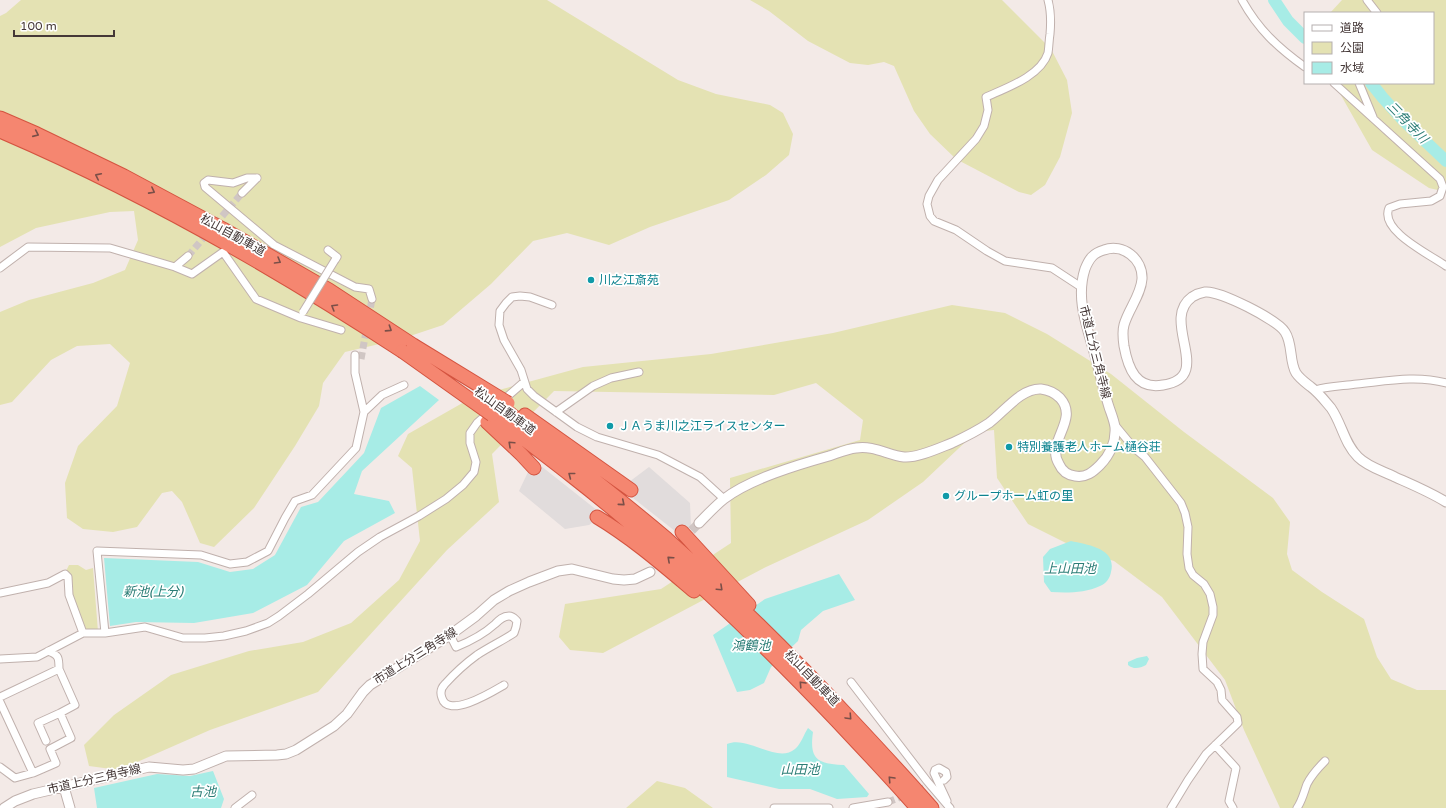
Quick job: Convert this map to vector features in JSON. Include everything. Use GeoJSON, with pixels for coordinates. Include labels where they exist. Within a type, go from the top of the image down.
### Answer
{"type":"FeatureCollection","features":[{"type":"Feature","properties":{"kind":"highway","name":"松山自動車道"},"geometry":{"type":"LineString","coordinates":[[0,118],[124,176],[223,229],[329,290],[404,351]]}},
{"type":"Feature","properties":{"kind":"highway","name":"松山自動車道"},"geometry":{"type":"LineString","coordinates":[[0,131],[119,186],[214,236],[404,351]]}},
{"type":"Feature","properties":{"kind":"highway"},"geometry":{"type":"LineString","coordinates":[[404,351],[506,406],[631,490]]}},
{"type":"Feature","properties":{"kind":"highway"},"geometry":{"type":"LineString","coordinates":[[404,351],[489,418],[534,468]]}},
{"type":"Feature","properties":{"kind":"highway","name":"松山自動車道"},"geometry":{"type":"LineString","coordinates":[[506,406],[667,540],[736,610]]}},
{"type":"Feature","properties":{"kind":"highway","name":"松山自動車道"},"geometry":{"type":"LineString","coordinates":[[489,418],[572,476],[736,610]]}},
{"type":"Feature","properties":{"kind":"highway"},"geometry":{"type":"LineString","coordinates":[[597,517],[736,610],[790,663]]}},
{"type":"Feature","properties":{"kind":"highway"},"geometry":{"type":"LineString","coordinates":[[682,532],[736,610],[790,663]]}},
{"type":"Feature","properties":{"kind":"highway","name":"松山自動車道"},"geometry":{"type":"LineString","coordinates":[[790,663],[917,808]]}},
{"type":"Feature","properties":{"kind":"highway","name":"松山自動車道"},"geometry":{"type":"LineString","coordinates":[[790,663],[907,779],[932,808]]}},
{"type":"Feature","properties":{"kind":"street"},"geometry":{"type":"LineString","coordinates":[[1048,0],[1051,25],[1048,52],[1045,60],[1035,71],[1016,84],[986,97],[988,110],[984,126],[976,139],[938,180],[929,196],[927,204],[930,216],[934,221],[956,230],[1005,261],[1052,268],[1080,287]]}},
{"type":"Feature","properties":{"kind":"street"},"geometry":{"type":"LineString","coordinates":[[1242,0],[1266,35],[1304,66]]}},
{"type":"Feature","properties":{"kind":"street"},"geometry":{"type":"LineString","coordinates":[[1367,0],[1376,12]]}},
{"type":"Feature","properties":{"kind":"street"},"geometry":{"type":"LineString","coordinates":[[1335,84],[1440,179],[1443,187],[1440,196],[1431,201],[1400,204],[1389,208],[1388,213],[1389,223],[1399,235],[1446,266]]}},
{"type":"Feature","properties":{"kind":"street"},"geometry":{"type":"LineString","coordinates":[[1359,84],[1374,119]]}},
{"type":"Feature","properties":{"kind":"street"},"geometry":{"type":"LineString","coordinates":[[242,193],[257,178],[247,178],[233,183],[214,179],[208,180],[204,183],[205,187],[274,246],[355,287],[369,289],[372,299]]}},
{"type":"Feature","properties":{"kind":"street"},"geometry":{"type":"LineString","coordinates":[[0,268],[28,247],[110,248],[175,267],[192,274],[224,252],[256,299],[341,330]]}},
{"type":"Feature","properties":{"kind":"street","name":"市道上分三角寺線"},"geometry":{"type":"LineString","coordinates":[[699,523],[724,499],[752,483],[811,461],[858,447],[872,448],[905,457],[916,455],[948,444],[968,436],[991,422],[1019,398],[1038,389],[1052,392],[1059,397],[1066,408],[1064,426],[1056,442],[1055,456],[1060,466],[1069,474],[1074,476],[1086,476],[1091,474],[1107,458],[1114,439],[1115,425],[1083,313],[1080,287],[1089,260],[1100,251],[1111,248],[1126,251],[1136,260],[1142,272],[1141,285],[1125,321],[1123,336],[1129,366],[1138,380],[1153,386],[1176,382],[1185,370],[1187,355],[1180,324],[1182,309],[1185,303],[1198,294],[1210,291],[1230,298],[1282,327],[1289,340],[1295,370],[1303,381],[1315,390],[1333,411],[1339,421],[1348,444],[1362,461],[1370,466],[1428,491],[1446,502]]}},
{"type":"Feature","properties":{"kind":"street"},"geometry":{"type":"LineString","coordinates":[[302,315],[337,257],[328,250]]}},
{"type":"Feature","properties":{"kind":"street"},"geometry":{"type":"LineString","coordinates":[[175,267],[188,256]]}},
{"type":"Feature","properties":{"kind":"street"},"geometry":{"type":"LineString","coordinates":[[552,305],[530,297],[520,296],[512,297],[500,311],[499,325],[504,340],[521,370],[527,389],[534,396],[577,427],[597,437],[658,455],[685,468],[700,477],[724,499]]}},
{"type":"Feature","properties":{"kind":"street"},"geometry":{"type":"LineString","coordinates":[[105,633],[97,551],[201,555],[230,564],[247,562],[268,551],[295,501],[312,495],[356,448],[364,412],[355,373],[358,357]]}},
{"type":"Feature","properties":{"kind":"street"},"geometry":{"type":"LineString","coordinates":[[556,412],[593,386],[611,378],[639,372]]}},
{"type":"Feature","properties":{"kind":"street"},"geometry":{"type":"LineString","coordinates":[[1315,390],[1328,386],[1408,378],[1426,379],[1446,383]]}},
{"type":"Feature","properties":{"kind":"street"},"geometry":{"type":"LineString","coordinates":[[0,659],[37,657],[83,633],[105,633],[145,628],[183,638],[224,636],[246,631],[268,623],[308,594],[358,552],[380,537],[419,516],[446,499],[463,485],[474,472],[476,462],[470,442],[470,433],[477,423],[524,382]]}},
{"type":"Feature","properties":{"kind":"street"},"geometry":{"type":"LineString","coordinates":[[364,412],[382,395],[404,385]]}},
{"type":"Feature","properties":{"kind":"street"},"geometry":{"type":"LineString","coordinates":[[1115,425],[1134,448],[1146,457],[1181,503],[1186,513],[1188,527],[1187,554],[1189,568],[1204,584],[1210,594],[1213,607],[1213,615],[1202,648],[1203,669],[1217,682],[1221,690],[1222,700],[1237,717],[1238,723],[1206,754],[1171,808]]}},
{"type":"Feature","properties":{"kind":"street","name":"市道上分三角寺線"},"geometry":{"type":"LineString","coordinates":[[4,808],[14,801],[33,794],[149,766],[184,770],[194,769],[226,756],[286,754],[296,750],[334,726],[347,714],[362,692],[370,685],[450,635],[476,616],[494,600],[504,594],[529,582],[558,571],[572,569],[624,580],[635,579],[650,572]]}},
{"type":"Feature","properties":{"kind":"street"},"geometry":{"type":"LineString","coordinates":[[0,593],[48,583],[65,574],[68,577],[70,595],[83,633]]}},
{"type":"Feature","properties":{"kind":"street"},"geometry":{"type":"LineString","coordinates":[[450,635],[456,647],[471,641],[488,630],[502,618],[508,615],[512,616],[516,620],[514,632],[477,655],[444,685],[440,693],[443,701],[448,706],[457,707],[488,694],[504,685]]}},
{"type":"Feature","properties":{"kind":"street"},"geometry":{"type":"LineString","coordinates":[[42,738],[38,723],[75,705],[59,669],[58,658],[54,653],[48,651]]}},
{"type":"Feature","properties":{"kind":"street"},"geometry":{"type":"LineString","coordinates":[[0,697],[59,669]]}},
{"type":"Feature","properties":{"kind":"street"},"geometry":{"type":"LineString","coordinates":[[851,682],[927,781],[951,808]]}},
{"type":"Feature","properties":{"kind":"street"},"geometry":{"type":"LineString","coordinates":[[0,702],[33,773]]}},
{"type":"Feature","properties":{"kind":"street"},"geometry":{"type":"LineString","coordinates":[[0,767],[15,778],[33,773],[56,763],[50,749],[71,738],[60,712]]}},
{"type":"Feature","properties":{"kind":"street"},"geometry":{"type":"LineString","coordinates":[[1215,745],[1236,768],[1229,801],[1233,808]]}},
{"type":"Feature","properties":{"kind":"street"},"geometry":{"type":"LineString","coordinates":[[1297,808],[1301,802],[1308,783],[1325,761]]}},
{"type":"Feature","properties":{"kind":"street"},"geometry":{"type":"LineString","coordinates":[[944,780],[947,777],[946,772],[939,768],[935,770],[934,773],[951,808]]}},
{"type":"Feature","properties":{"kind":"street"},"geometry":{"type":"LineString","coordinates":[[64,787],[70,808]]}},
{"type":"Feature","properties":{"kind":"street"},"geometry":{"type":"LineString","coordinates":[[235,808],[252,795]]}},
{"type":"Feature","properties":{"kind":"street"},"geometry":{"type":"LineString","coordinates":[[0,801],[4,808]]}},
{"type":"Feature","properties":{"kind":"street"},"geometry":{"type":"LineString","coordinates":[[853,808],[888,802]]}},
{"type":"Feature","properties":{"kind":"street"},"geometry":{"type":"LineString","coordinates":[[774,808],[829,808]]}},
{"type":"Feature","properties":{"kind":"green space"},"geometry":{"type":"Polygon","coordinates":[[[21,0],[547,0],[678,80],[716,94],[770,105],[783,113],[793,134],[789,155],[766,175],[729,200],[650,227],[609,245],[567,233],[533,241],[491,284],[443,325],[401,339],[345,352],[323,383],[319,406],[295,446],[254,508],[214,547],[200,543],[182,502],[172,491],[162,493],[137,527],[113,532],[83,529],[67,518],[65,483],[78,446],[117,406],[130,363],[110,344],[77,346],[51,360],[12,402],[0,405],[0,312],[29,300],[93,283],[125,270],[138,240],[134,211],[110,212],[36,228],[0,247],[0,16],[6,13],[21,0]]]}},
{"type":"Feature","properties":{"kind":"green space"},"geometry":{"type":"Polygon","coordinates":[[[750,0],[1002,0],[1051,49],[1067,80],[1072,113],[1060,157],[1045,185],[1031,195],[1019,192],[956,159],[930,134],[914,111],[894,66],[884,62],[868,65],[850,63],[808,41],[769,11],[750,0]]]}},
{"type":"Feature","properties":{"kind":"green space"},"geometry":{"type":"Polygon","coordinates":[[[1342,0],[1446,0],[1446,192],[1429,188],[1372,150],[1335,84],[1434,84],[1434,12],[1331,12],[1342,0]]]}},
{"type":"Feature","properties":{"kind":"green space"},"geometry":{"type":"Polygon","coordinates":[[[952,305],[1005,313],[1047,334],[1111,374],[1184,432],[1273,498],[1290,522],[1287,554],[1292,570],[1322,592],[1364,619],[1377,657],[1391,679],[1417,690],[1446,690],[1446,808],[1280,808],[1244,730],[1225,680],[1162,597],[1114,561],[1082,551],[1028,524],[997,478],[994,430],[976,432],[923,482],[868,520],[766,567],[603,653],[570,650],[559,637],[565,604],[661,589],[731,543],[730,478],[860,440],[863,420],[816,383],[774,395],[554,391],[492,454],[499,502],[447,550],[318,692],[210,730],[119,770],[89,766],[84,745],[114,715],[171,675],[249,651],[303,642],[351,623],[399,580],[420,541],[412,468],[398,456],[408,434],[473,397],[583,367],[711,354],[833,333],[952,305]]]}},
{"type":"Feature","properties":{"kind":"green space"},"geometry":{"type":"Polygon","coordinates":[[[69,565],[78,565],[86,570],[93,568],[98,632],[84,631],[65,573],[69,565]]]}},
{"type":"Feature","properties":{"kind":"green space"},"geometry":{"type":"Polygon","coordinates":[[[657,781],[685,788],[713,808],[626,808],[657,781]]]}},
{"type":"Feature","properties":{"kind":"shaded area"},"geometry":{"type":"Polygon","coordinates":[[[541,466],[603,515],[589,525],[565,529],[519,491],[528,472],[541,466]]]}},
{"type":"Feature","properties":{"kind":"shaded area"},"geometry":{"type":"Polygon","coordinates":[[[649,467],[690,503],[691,526],[680,535],[628,494],[629,482],[649,467]]]}},
{"type":"Feature","properties":{"kind":"water","name":"新池(上分)"},"geometry":{"type":"Polygon","coordinates":[[[420,386],[439,400],[362,471],[354,494],[389,501],[395,513],[344,541],[307,585],[253,613],[194,623],[136,622],[110,626],[104,558],[198,562],[230,572],[253,569],[275,555],[301,507],[318,502],[364,453],[381,408],[420,386]]]}},
{"type":"Feature","properties":{"kind":"water","name":"上山田池"},"geometry":{"type":"Polygon","coordinates":[[[1071,541],[1093,546],[1105,553],[1110,558],[1112,564],[1110,576],[1102,585],[1088,590],[1051,592],[1044,582],[1043,557],[1050,549],[1071,541]]]}},
{"type":"Feature","properties":{"kind":"water","name":"鴻鶴池"},"geometry":{"type":"Polygon","coordinates":[[[839,574],[855,600],[823,611],[801,630],[798,641],[771,667],[764,683],[750,690],[737,692],[713,635],[765,599],[839,574]]]}},
{"type":"Feature","properties":{"kind":"water"},"geometry":{"type":"Polygon","coordinates":[[[1147,656],[1149,659],[1144,666],[1135,668],[1128,665],[1128,662],[1147,656]]]}},
{"type":"Feature","properties":{"kind":"water","name":"山田池"},"geometry":{"type":"Polygon","coordinates":[[[808,728],[813,732],[812,749],[817,759],[822,762],[844,765],[869,794],[867,797],[837,799],[810,789],[779,789],[727,777],[727,744],[735,742],[744,743],[771,752],[788,753],[795,749],[801,742],[808,728]]]}},
{"type":"Feature","properties":{"kind":"water","name":"古池"},"geometry":{"type":"Polygon","coordinates":[[[213,771],[224,799],[221,808],[97,808],[94,788],[157,774],[190,776],[213,771]]]}},
{"type":"Feature","properties":{"kind":"waterway","name":"三角寺川"},"geometry":{"type":"LineString","coordinates":[[1274,0],[1288,21],[1304,37]]}},
{"type":"Feature","properties":{"kind":"waterway","name":"三角寺川"},"geometry":{"type":"LineString","coordinates":[[1372,84],[1404,121],[1446,161]]}},
{"type":"Feature","properties":{"kind":"tunnel"},"geometry":{"type":"LineString","coordinates":[[188,256],[242,193]]}},
{"type":"Feature","properties":{"kind":"tunnel"},"geometry":{"type":"LineString","coordinates":[[361,359],[372,299]]}},
{"type":"Feature","properties":{"kind":"tunnel"},"geometry":{"type":"LineString","coordinates":[[682,540],[699,523]]}},
{"type":"Feature","properties":{"kind":"tunnel"},"geometry":{"type":"LineString","coordinates":[[888,802],[944,780]]}},
{"type":"Feature","properties":{"kind":"place","name":"川之江斎苑"},"geometry":{"type":"Point","coordinates":[591,280]}},
{"type":"Feature","properties":{"kind":"place","name":"ＪＡうま川之江ライスセンター"},"geometry":{"type":"Point","coordinates":[610,426]}},
{"type":"Feature","properties":{"kind":"place","name":"特別養護老人ホーム樋谷荘"},"geometry":{"type":"Point","coordinates":[1009,447]}},
{"type":"Feature","properties":{"kind":"place","name":"グループホーム虹の里"},"geometry":{"type":"Point","coordinates":[946,496]}}]}
